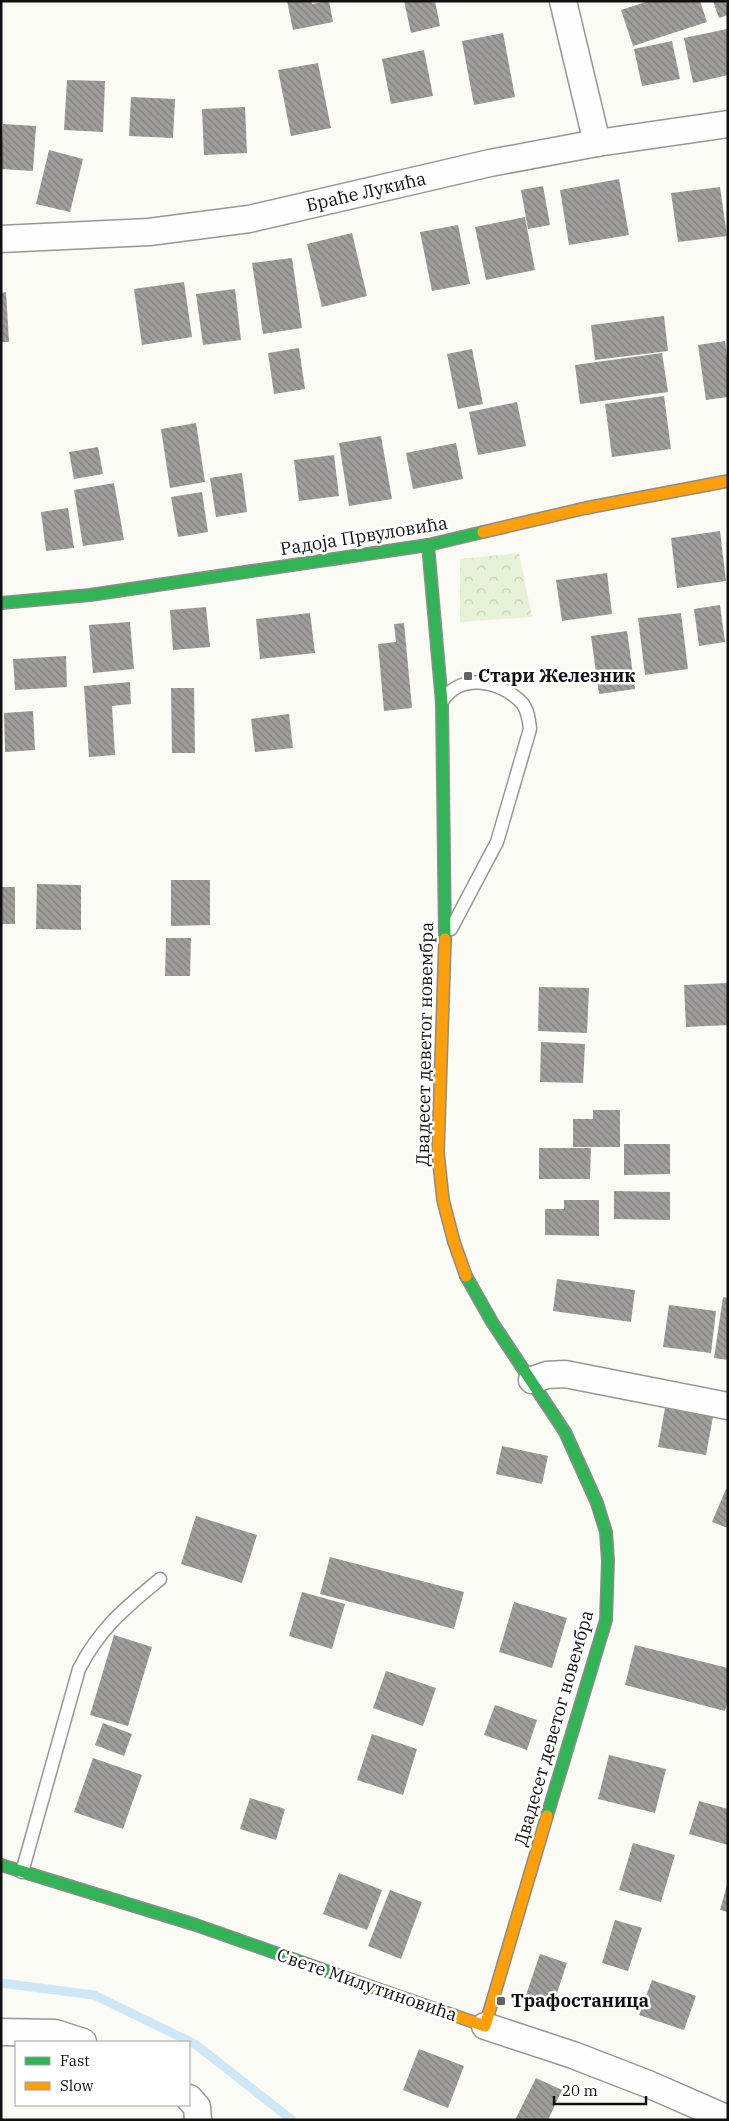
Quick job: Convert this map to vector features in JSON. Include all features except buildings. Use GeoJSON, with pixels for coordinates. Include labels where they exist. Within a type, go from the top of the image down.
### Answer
{"type":"FeatureCollection","features":[{"type":"Feature","properties":{"kind":"street"},"geometry":{"type":"LineString","coordinates":[[563,1],[597,143]]}},
{"type":"Feature","properties":{"kind":"street","name":"Браће Лукића"},"geometry":{"type":"LineString","coordinates":[[1,239],[149,232],[249,219],[490,163],[597,143],[728,124]]}},
{"type":"Feature","properties":{"kind":"street","name":"Радоја Првуловића"},"geometry":{"type":"LineString","coordinates":[[1,603],[90,595],[428,545],[586,508],[728,481]]}},
{"type":"Feature","properties":{"kind":"street","name":"Двадесет деветог новембра"},"geometry":{"type":"LineString","coordinates":[[428,545],[442,703],[445,940],[438,1153],[443,1200],[454,1242],[467,1279],[492,1322],[565,1432],[585,1473],[606,1532],[608,1561],[606,1620],[485,2026]]}},
{"type":"Feature","properties":{"kind":"street"},"geometry":{"type":"LineString","coordinates":[[532,1380],[547,1375],[565,1374],[728,1406]]}},
{"type":"Feature","properties":{"kind":"street","name":"Свете Милутиновића"},"geometry":{"type":"LineString","coordinates":[[1,1865],[196,1925],[573,2055],[648,2084],[728,2119]]}},
{"type":"Feature","properties":{"kind":"street"},"geometry":{"type":"LineString","coordinates":[[1,2032],[55,2033],[80,2041]]}},
{"type":"Feature","properties":{"kind":"street"},"geometry":{"type":"LineString","coordinates":[[190,2099],[197,2107],[198,2120]]}},
{"type":"Feature","properties":{"kind":"lane"},"geometry":{"type":"LineString","coordinates":[[442,703],[449,692],[468,682],[478,681],[508,693],[523,704],[528,715],[530,729],[497,842],[445,940]]}},
{"type":"Feature","properties":{"kind":"lane"},"geometry":{"type":"LineString","coordinates":[[22,1872],[79,1669],[92,1646],[116,1616],[160,1579]]}},
{"type":"Feature","properties":{"kind":"green space"},"geometry":{"type":"Polygon","coordinates":[[[519,553],[532,617],[460,622],[460,559],[519,553]]]}},
{"type":"Feature","properties":{"kind":"waterway"},"geometry":{"type":"LineString","coordinates":[[1,1983],[94,1995],[189,2041]]}},
{"type":"Feature","properties":{"kind":"waterway"},"geometry":{"type":"LineString","coordinates":[[190,2042],[292,2120]]}},
{"type":"Feature","properties":{"kind":"traffic: fast"},"geometry":{"type":"LineString","coordinates":[[1,603],[90,595],[428,545],[483,532]]}},
{"type":"Feature","properties":{"kind":"traffic: fast"},"geometry":{"type":"LineString","coordinates":[[428,545],[442,703],[445,939]]}},
{"type":"Feature","properties":{"kind":"traffic: fast"},"geometry":{"type":"LineString","coordinates":[[466,1276],[492,1322],[565,1432],[597,1503],[606,1532],[608,1561],[606,1620],[547,1816]]}},
{"type":"Feature","properties":{"kind":"traffic: fast"},"geometry":{"type":"LineString","coordinates":[[1,1865],[196,1925],[378,1989]]}},
{"type":"Feature","properties":{"kind":"traffic: slow"},"geometry":{"type":"LineString","coordinates":[[483,532],[586,508],[728,481]]}},
{"type":"Feature","properties":{"kind":"traffic: slow"},"geometry":{"type":"LineString","coordinates":[[445,939],[438,1153],[443,1200],[454,1242],[466,1276]]}},
{"type":"Feature","properties":{"kind":"traffic: slow"},"geometry":{"type":"LineString","coordinates":[[378,1989],[485,2026],[547,1816]]}},
{"type":"Feature","properties":{"kind":"place","name":"Стари Железник"},"geometry":{"type":"Point","coordinates":[468,676]}},
{"type":"Feature","properties":{"kind":"place","name":"Трафостаница"},"geometry":{"type":"Point","coordinates":[501,2001]}}]}
